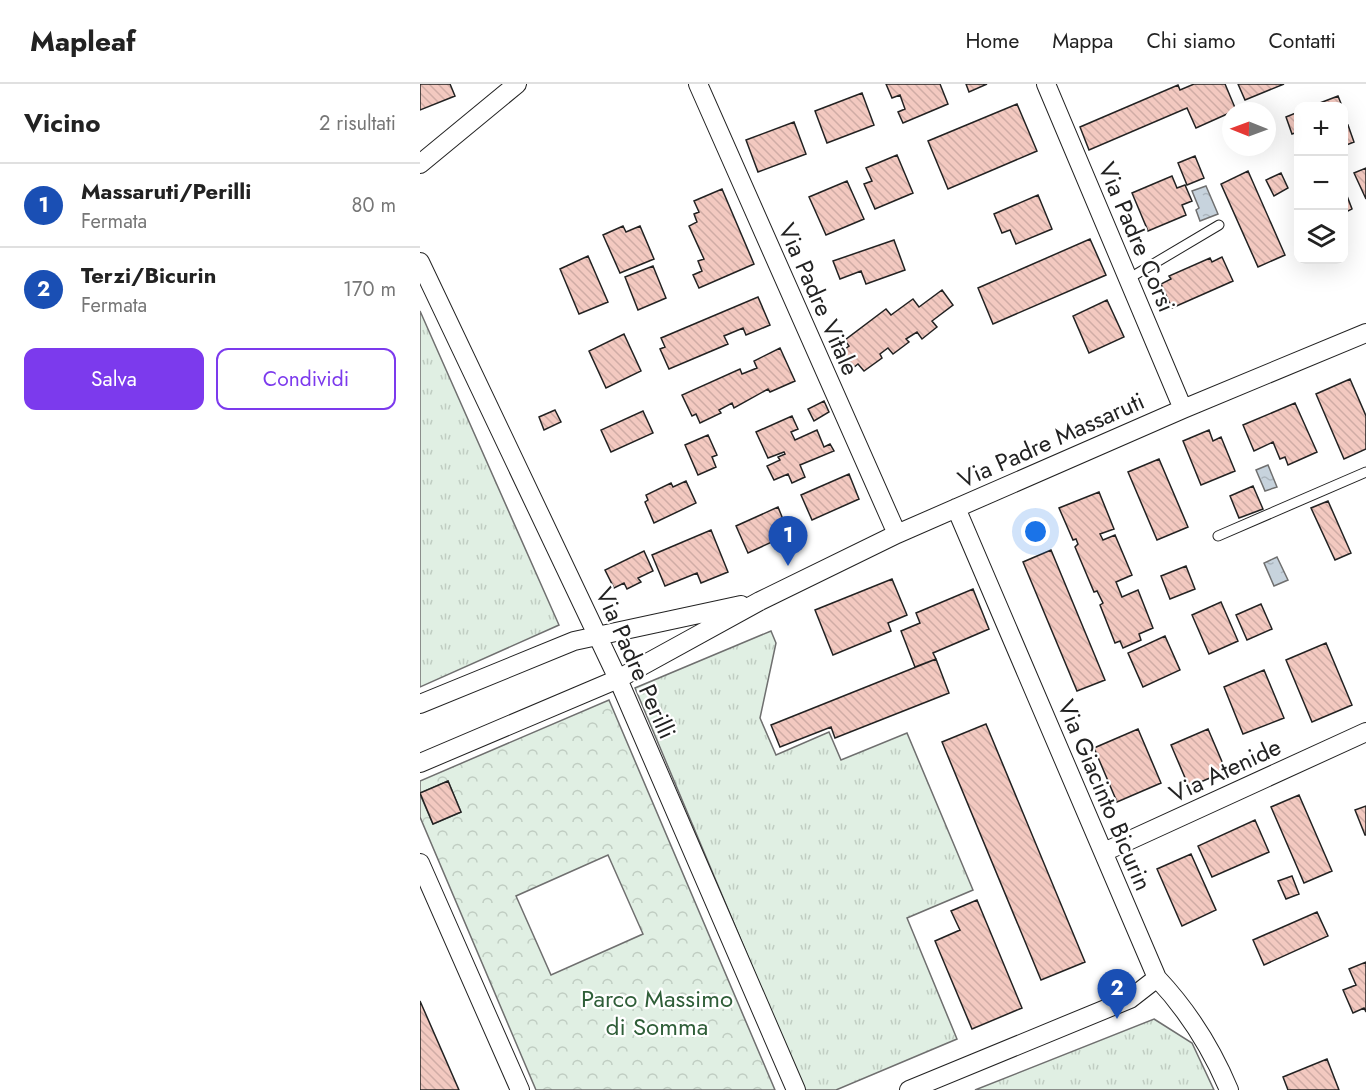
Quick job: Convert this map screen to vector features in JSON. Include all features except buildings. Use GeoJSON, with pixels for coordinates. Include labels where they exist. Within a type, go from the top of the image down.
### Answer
{"type":"FeatureCollection","features":[{"type":"Feature","properties":{"kind":"street"},"geometry":{"type":"LineString","coordinates":[[420,164],[517,84]]}},
{"type":"Feature","properties":{"kind":"street","name":"Via Padre Vitale"},"geometry":{"type":"LineString","coordinates":[[698,84],[897,534]]}},
{"type":"Feature","properties":{"kind":"street","name":"Via Padre Corsi"},"geometry":{"type":"LineString","coordinates":[[1046,84],[1183,409]]}},
{"type":"Feature","properties":{"kind":"street","name":"Via Padre Perilli"},"geometry":{"type":"LineString","coordinates":[[420,262],[618,679],[796,1090]]}},
{"type":"Feature","properties":{"kind":"street","name":"Via Padre Massaruti"},"geometry":{"type":"LineString","coordinates":[[420,763],[618,679],[760,601],[897,534],[1183,409],[1366,333]]}},
{"type":"Feature","properties":{"kind":"street","name":"Via Giacinto Bicurin"},"geometry":{"type":"LineString","coordinates":[[956,508],[1156,978],[1186,1010],[1201,1033],[1229,1090]]}},
{"type":"Feature","properties":{"kind":"street","name":"Via Padre Massaruti"},"geometry":{"type":"LineString","coordinates":[[420,704],[537,654],[597,635],[760,601]]}},
{"type":"Feature","properties":{"kind":"street","name":"Via Atenide"},"geometry":{"type":"LineString","coordinates":[[1104,852],[1366,732]]}},
{"type":"Feature","properties":{"kind":"street"},"geometry":{"type":"LineString","coordinates":[[420,863],[520,1090]]}},
{"type":"Feature","properties":{"kind":"street"},"geometry":{"type":"LineString","coordinates":[[909,1090],[1130,999],[1156,978]]}},
{"type":"Feature","properties":{"kind":"lane"},"geometry":{"type":"LineString","coordinates":[[1128,279],[1220,225]]}},
{"type":"Feature","properties":{"kind":"lane"},"geometry":{"type":"LineString","coordinates":[[1218,536],[1366,472]]}},
{"type":"Feature","properties":{"kind":"green space"},"geometry":{"type":"Polygon","coordinates":[[[420,311],[559,625],[420,687],[420,311]]]}},
{"type":"Feature","properties":{"kind":"green space"},"geometry":{"type":"Polygon","coordinates":[[[771,631],[776,643],[760,718],[776,755],[829,732],[841,760],[907,733],[973,890],[907,918],[957,1039],[836,1090],[804,1090],[635,688],[771,631]]]}},
{"type":"Feature","properties":{"kind":"green space","name":"Parco Massimo di Somma"},"geometry":{"type":"Polygon","coordinates":[[[609,700],[775,1090],[536,1090],[420,817],[420,794],[433,824],[461,812],[448,781],[420,793],[420,781],[609,700]],[[608,855],[516,896],[551,975],[643,934],[608,855]]]}},
{"type":"Feature","properties":{"kind":"green space"},"geometry":{"type":"Polygon","coordinates":[[[1154,1019],[1192,1043],[1214,1090],[975,1090],[1154,1019]]]}},
{"type":"Feature","properties":{"kind":"water"},"geometry":{"type":"Polygon","coordinates":[[[1206,186],[1218,214],[1200,221],[1196,210],[1199,208],[1192,191],[1206,186]]]}},
{"type":"Feature","properties":{"kind":"water"},"geometry":{"type":"Polygon","coordinates":[[[1268,465],[1277,487],[1265,491],[1256,470],[1268,465]]]}},
{"type":"Feature","properties":{"kind":"water"},"geometry":{"type":"Polygon","coordinates":[[[1277,557],[1288,580],[1274,586],[1264,563],[1277,557]]]}},
{"type":"Feature","properties":{"kind":"place","name":"Massaruti/Perilli"},"geometry":{"type":"Point","coordinates":[788,566]}},
{"type":"Feature","properties":{"kind":"place","name":"Terzi/Bicurin"},"geometry":{"type":"Point","coordinates":[1117,1019]}}]}
